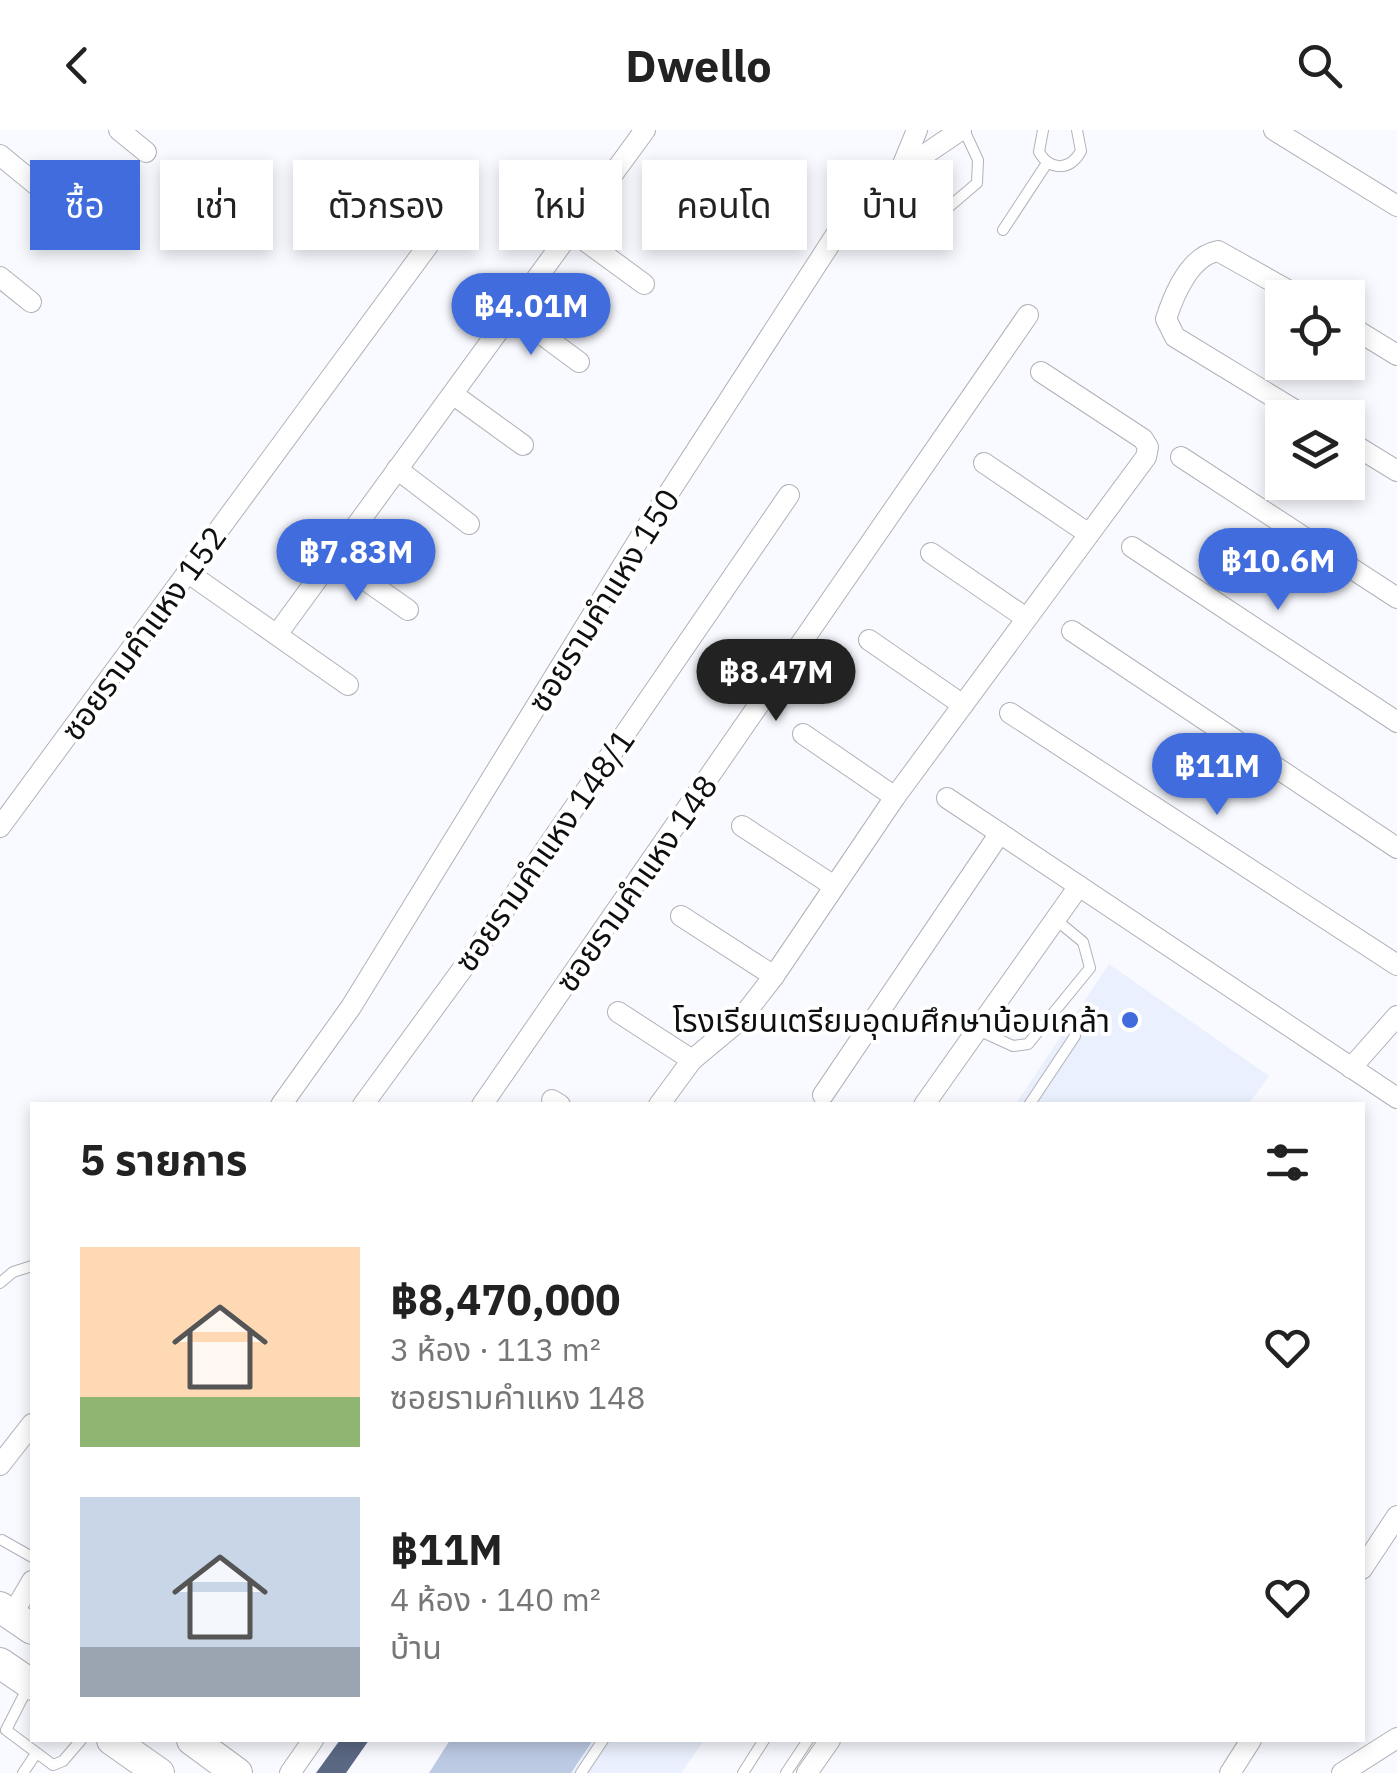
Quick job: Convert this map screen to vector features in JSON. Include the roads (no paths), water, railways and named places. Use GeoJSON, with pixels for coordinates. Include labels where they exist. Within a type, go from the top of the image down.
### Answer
{"type":"FeatureCollection","features":[{"type":"Feature","properties":{"kind":"main road"},"geometry":{"type":"LineString","coordinates":[[0,1663],[30,1683]]}},
{"type":"Feature","properties":{"kind":"main road"},"geometry":{"type":"LineString","coordinates":[[195,1742],[237,1773]]}},
{"type":"Feature","properties":{"kind":"main road"},"geometry":{"type":"LineString","coordinates":[[122,1752],[159,1773]]}},
{"type":"Feature","properties":{"kind":"street"},"geometry":{"type":"LineString","coordinates":[[119,130],[146,152]]}},
{"type":"Feature","properties":{"kind":"street"},"geometry":{"type":"LineString","coordinates":[[622,163],[645,130]]}},
{"type":"Feature","properties":{"kind":"street"},"geometry":{"type":"LineString","coordinates":[[904,160],[917,130]]}},
{"type":"Feature","properties":{"kind":"street","name":"ซอยรามคำแหง 150"},"geometry":{"type":"LineString","coordinates":[[916,160],[962,130]]}},
{"type":"Feature","properties":{"kind":"street"},"geometry":{"type":"LineString","coordinates":[[1274,130],[1397,206]]}},
{"type":"Feature","properties":{"kind":"street"},"geometry":{"type":"LineString","coordinates":[[0,155],[30,180]]}},
{"type":"Feature","properties":{"kind":"street","name":"ซอยรามคำแหง 150"},"geometry":{"type":"LineString","coordinates":[[282,1102],[361,991],[641,536],[827,248]]}},
{"type":"Feature","properties":{"kind":"street","name":"ซอยรามคำแหง 152"},"geometry":{"type":"LineString","coordinates":[[0,827],[425,250]]}},
{"type":"Feature","properties":{"kind":"street"},"geometry":{"type":"LineString","coordinates":[[278,632],[560,250]]}},
{"type":"Feature","properties":{"kind":"street"},"geometry":{"type":"LineString","coordinates":[[598,250],[644,284]]}},
{"type":"Feature","properties":{"kind":"street"},"geometry":{"type":"LineString","coordinates":[[1270,280],[1218,251],[1208,252],[1189,272],[1166,319],[1175,337],[1278,400]]}},
{"type":"Feature","properties":{"kind":"street"},"geometry":{"type":"LineString","coordinates":[[0,278],[30,302]]}},
{"type":"Feature","properties":{"kind":"street"},"geometry":{"type":"LineString","coordinates":[[513,313],[579,362]]}},
{"type":"Feature","properties":{"kind":"street","name":"ซอยรามคำแหง 148"},"geometry":{"type":"LineString","coordinates":[[484,1102],[1028,316]]}},
{"type":"Feature","properties":{"kind":"street"},"geometry":{"type":"LineString","coordinates":[[1365,335],[1397,355]]}},
{"type":"Feature","properties":{"kind":"street"},"geometry":{"type":"LineString","coordinates":[[661,1102],[692,1060],[740,1020],[774,976],[894,796],[1089,534],[1148,447],[1143,439],[1041,372]]}},
{"type":"Feature","properties":{"kind":"street"},"geometry":{"type":"LineString","coordinates":[[454,395],[522,445]]}},
{"type":"Feature","properties":{"kind":"street"},"geometry":{"type":"LineString","coordinates":[[1365,451],[1397,471]]}},
{"type":"Feature","properties":{"kind":"street"},"geometry":{"type":"LineString","coordinates":[[1182,457],[1397,598]]}},
{"type":"Feature","properties":{"kind":"street"},"geometry":{"type":"LineString","coordinates":[[984,463],[1089,534]]}},
{"type":"Feature","properties":{"kind":"street"},"geometry":{"type":"LineString","coordinates":[[397,469],[468,524]]}},
{"type":"Feature","properties":{"kind":"street","name":"ซอยรามคำแหง 148/1"},"geometry":{"type":"LineString","coordinates":[[365,1102],[480,945],[789,495]]}},
{"type":"Feature","properties":{"kind":"street"},"geometry":{"type":"LineString","coordinates":[[1132,546],[1397,722]]}},
{"type":"Feature","properties":{"kind":"street"},"geometry":{"type":"LineString","coordinates":[[931,553],[1026,618]]}},
{"type":"Feature","properties":{"kind":"street"},"geometry":{"type":"LineString","coordinates":[[334,557],[408,610]]}},
{"type":"Feature","properties":{"kind":"street"},"geometry":{"type":"LineString","coordinates":[[187,572],[278,632],[348,686]]}},
{"type":"Feature","properties":{"kind":"street"},"geometry":{"type":"LineString","coordinates":[[1072,631],[1397,848]]}},
{"type":"Feature","properties":{"kind":"street"},"geometry":{"type":"LineString","coordinates":[[869,640],[963,705]]}},
{"type":"Feature","properties":{"kind":"street"},"geometry":{"type":"LineString","coordinates":[[1010,713],[1397,965]]}},
{"type":"Feature","properties":{"kind":"street"},"geometry":{"type":"LineString","coordinates":[[803,734],[894,796]]}},
{"type":"Feature","properties":{"kind":"street"},"geometry":{"type":"LineString","coordinates":[[947,798],[1397,1098]]}},
{"type":"Feature","properties":{"kind":"street"},"geometry":{"type":"LineString","coordinates":[[742,826],[834,886]]}},
{"type":"Feature","properties":{"kind":"street"},"geometry":{"type":"LineString","coordinates":[[823,1095],[1000,833]]}},
{"type":"Feature","properties":{"kind":"street"},"geometry":{"type":"LineString","coordinates":[[926,1102],[1079,886]]}},
{"type":"Feature","properties":{"kind":"street"},"geometry":{"type":"LineString","coordinates":[[681,916],[774,976]]}},
{"type":"Feature","properties":{"kind":"street"},"geometry":{"type":"LineString","coordinates":[[618,1012],[692,1060]]}},
{"type":"Feature","properties":{"kind":"street"},"geometry":{"type":"LineString","coordinates":[[1352,1068],[1397,1016]]}},
{"type":"Feature","properties":{"kind":"street"},"geometry":{"type":"LineString","coordinates":[[0,1465],[30,1427]]}},
{"type":"Feature","properties":{"kind":"street"},"geometry":{"type":"LineString","coordinates":[[1365,1564],[1397,1516]]}},
{"type":"Feature","properties":{"kind":"street"},"geometry":{"type":"LineString","coordinates":[[15,1617],[30,1585]]}},
{"type":"Feature","properties":{"kind":"street"},"geometry":{"type":"LineString","coordinates":[[1342,1773],[1397,1738]]}},
{"type":"Feature","properties":{"kind":"street"},"geometry":{"type":"LineString","coordinates":[[290,1773],[312,1742]]}},
{"type":"Feature","properties":{"kind":"street"},"geometry":{"type":"LineString","coordinates":[[807,1773],[829,1742]]}},
{"type":"Feature","properties":{"kind":"street"},"geometry":{"type":"LineString","coordinates":[[1230,1773],[1250,1742]]}},
{"type":"Feature","properties":{"kind":"lane"},"geometry":{"type":"LineString","coordinates":[[953,204],[978,183],[978,160],[962,130]]}},
{"type":"Feature","properties":{"kind":"lane"},"geometry":{"type":"LineString","coordinates":[[1043,130],[1038,145],[1047,162]]}},
{"type":"Feature","properties":{"kind":"lane"},"geometry":{"type":"LineString","coordinates":[[1047,162],[1067,166],[1078,157],[1082,144],[1077,130]]}},
{"type":"Feature","properties":{"kind":"lane"},"geometry":{"type":"LineString","coordinates":[[1003,230],[1047,162]]}},
{"type":"Feature","properties":{"kind":"lane"},"geometry":{"type":"LineString","coordinates":[[977,1030],[1013,1046],[1028,1044],[1090,968],[1083,942],[1055,919]]}},
{"type":"Feature","properties":{"kind":"lane"},"geometry":{"type":"LineString","coordinates":[[1032,1102],[1074,1036]]}},
{"type":"Feature","properties":{"kind":"lane"},"geometry":{"type":"LineString","coordinates":[[0,1283],[13,1272],[30,1267]]}},
{"type":"Feature","properties":{"kind":"lane"},"geometry":{"type":"LineString","coordinates":[[2,1540],[30,1556]]}},
{"type":"Feature","properties":{"kind":"lane"},"geometry":{"type":"LineString","coordinates":[[30,1686],[6,1730],[35,1755],[54,1765],[64,1761],[79,1742]]}},
{"type":"Feature","properties":{"kind":"lane"},"geometry":{"type":"LineString","coordinates":[[581,1773],[602,1742]]}},
{"type":"Feature","properties":{"kind":"lane"},"geometry":{"type":"LineString","coordinates":[[743,1773],[763,1742]]}},
{"type":"Feature","properties":{"kind":"lane"},"geometry":{"type":"LineString","coordinates":[[786,1773],[807,1742]]}},
{"type":"Feature","properties":{"kind":"lane"},"geometry":{"type":"LineString","coordinates":[[23,1773],[35,1755]]}},
{"type":"Feature","properties":{"kind":"place","name":"โรงเรียนเตรียมอุดมศึกษาน้อมเกล้า"},"geometry":{"type":"Point","coordinates":[1130,1020]}}]}
